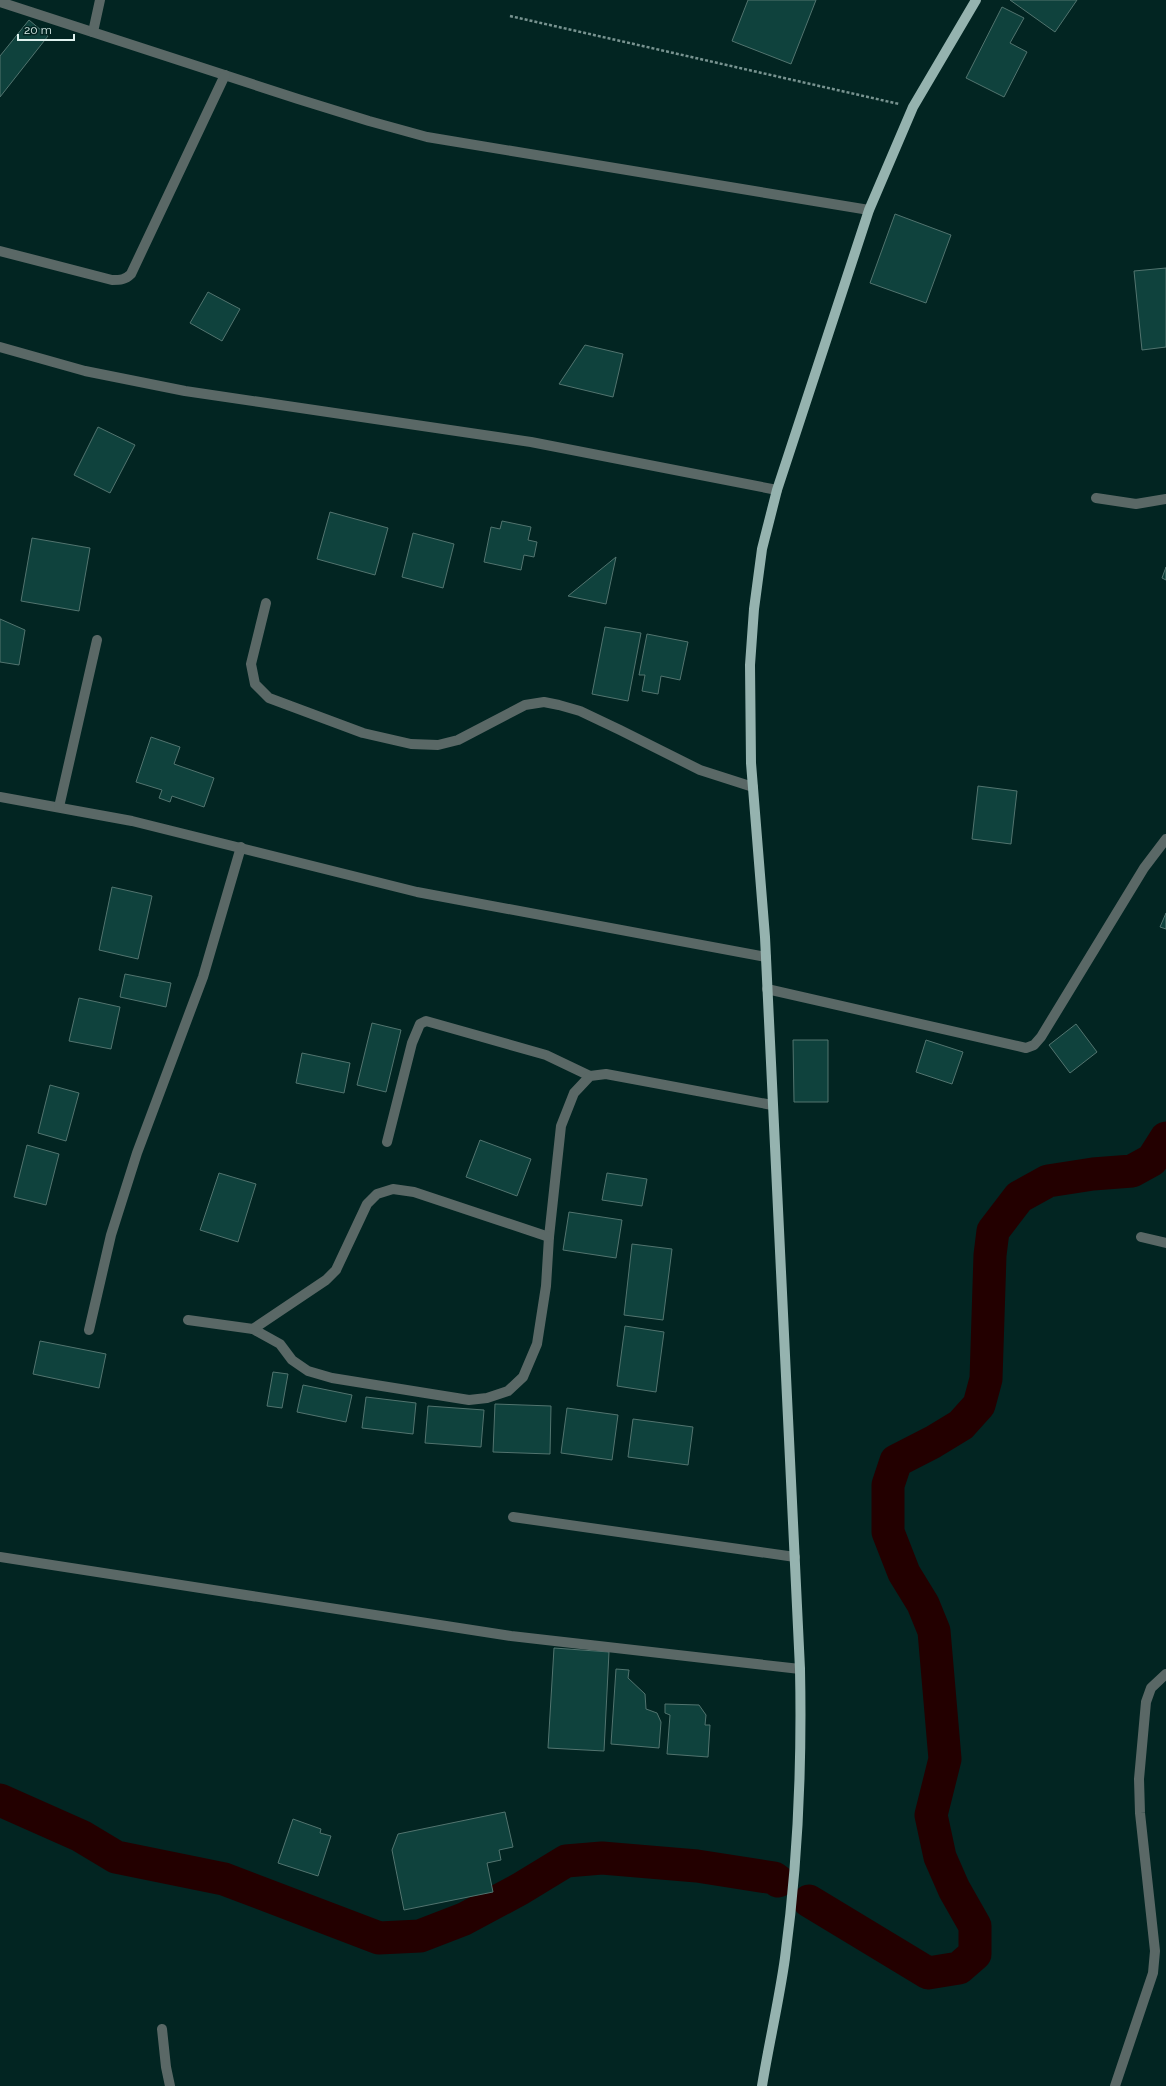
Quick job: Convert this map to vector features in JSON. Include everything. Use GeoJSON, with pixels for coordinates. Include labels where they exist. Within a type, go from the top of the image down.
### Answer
{"type":"FeatureCollection","features":[{"type":"Feature","properties":{"kind":"main road"},"geometry":{"type":"LineString","coordinates":[[762,2086],[785,1958],[797,1848],[802,1737],[795,1556],[766,957],[753,787],[750,665],[754,609],[762,549],[777,490],[869,210],[913,107],[976,0]]}},
{"type":"Feature","properties":{"kind":"street"},"geometry":{"type":"LineString","coordinates":[[93,32],[100,0]]}},
{"type":"Feature","properties":{"kind":"street"},"geometry":{"type":"LineString","coordinates":[[0,2],[369,122],[427,137],[869,210]]}},
{"type":"Feature","properties":{"kind":"street"},"geometry":{"type":"LineString","coordinates":[[0,251],[112,280],[127,278],[131,274],[225,75]]}},
{"type":"Feature","properties":{"kind":"street"},"geometry":{"type":"LineString","coordinates":[[0,346],[85,370],[185,391],[531,442],[777,490]]}},
{"type":"Feature","properties":{"kind":"street"},"geometry":{"type":"LineString","coordinates":[[1096,498],[1136,504],[1166,499]]}},
{"type":"Feature","properties":{"kind":"street"},"geometry":{"type":"LineString","coordinates":[[266,603],[251,664],[255,684],[269,698],[363,733],[411,744],[438,745],[458,740],[525,705],[544,702],[559,704],[620,730],[700,770],[753,787]]}},
{"type":"Feature","properties":{"kind":"street"},"geometry":{"type":"LineString","coordinates":[[60,807],[97,640]]}},
{"type":"Feature","properties":{"kind":"street"},"geometry":{"type":"LineString","coordinates":[[0,797],[132,821],[417,892],[766,957]]}},
{"type":"Feature","properties":{"kind":"street"},"geometry":{"type":"LineString","coordinates":[[767,989],[1026,1048],[1034,1045],[1041,1037],[1144,868],[1166,839]]}},
{"type":"Feature","properties":{"kind":"street"},"geometry":{"type":"LineString","coordinates":[[89,1330],[113,1227],[137,1153],[203,977],[241,847]]}},
{"type":"Feature","properties":{"kind":"street"},"geometry":{"type":"LineString","coordinates":[[387,1142],[412,1043],[420,1024],[426,1021],[546,1056],[590,1076],[606,1074],[772,1105]]}},
{"type":"Feature","properties":{"kind":"street"},"geometry":{"type":"LineString","coordinates":[[188,1320],[253,1329],[280,1344],[292,1360],[308,1371],[320,1374],[469,1400],[494,1396],[508,1391],[523,1377],[537,1344],[546,1286],[549,1236],[561,1126],[574,1093],[590,1076]]}},
{"type":"Feature","properties":{"kind":"street"},"geometry":{"type":"LineString","coordinates":[[253,1329],[326,1280],[336,1270],[367,1204],[377,1194],[393,1189],[414,1192],[549,1236]]}},
{"type":"Feature","properties":{"kind":"street"},"geometry":{"type":"LineString","coordinates":[[1141,1238],[1166,1243]]}},
{"type":"Feature","properties":{"kind":"street"},"geometry":{"type":"LineString","coordinates":[[513,1517],[795,1556]]}},
{"type":"Feature","properties":{"kind":"street"},"geometry":{"type":"LineString","coordinates":[[0,1557],[511,1636],[800,1669]]}},
{"type":"Feature","properties":{"kind":"street"},"geometry":{"type":"LineString","coordinates":[[1115,2086],[1153,1973],[1155,1951],[1140,1813],[1139,1780],[1146,1702],[1152,1688],[1166,1674]]}},
{"type":"Feature","properties":{"kind":"street"},"geometry":{"type":"LineString","coordinates":[[162,2028],[166,2067],[170,2086]]}},
{"type":"Feature","properties":{"kind":"path"},"geometry":{"type":"LineString","coordinates":[[510,16],[913,107]]}},
{"type":"Feature","properties":{"kind":"building"},"geometry":{"type":"Polygon","coordinates":[[[748,0],[816,0],[791,64],[732,41],[748,0]]]}},
{"type":"Feature","properties":{"kind":"building"},"geometry":{"type":"Polygon","coordinates":[[[1010,0],[1077,0],[1055,32],[1010,0]]]}},
{"type":"Feature","properties":{"kind":"building"},"geometry":{"type":"Polygon","coordinates":[[[1002,7],[1024,18],[1010,43],[1027,52],[1004,97],[966,78],[1002,7]]]}},
{"type":"Feature","properties":{"kind":"building"},"geometry":{"type":"Polygon","coordinates":[[[29,20],[48,36],[0,97],[0,56],[29,20]]]}},
{"type":"Feature","properties":{"kind":"building"},"geometry":{"type":"Polygon","coordinates":[[[895,214],[951,235],[926,303],[870,283],[895,214]]]}},
{"type":"Feature","properties":{"kind":"building"},"geometry":{"type":"Polygon","coordinates":[[[1166,268],[1166,347],[1142,350],[1134,271],[1166,268]]]}},
{"type":"Feature","properties":{"kind":"building"},"geometry":{"type":"Polygon","coordinates":[[[208,292],[240,309],[222,341],[190,323],[208,292]]]}},
{"type":"Feature","properties":{"kind":"building"},"geometry":{"type":"Polygon","coordinates":[[[585,345],[623,354],[613,397],[559,384],[585,345]]]}},
{"type":"Feature","properties":{"kind":"building"},"geometry":{"type":"Polygon","coordinates":[[[98,427],[135,445],[110,493],[74,475],[98,427]]]}},
{"type":"Feature","properties":{"kind":"building"},"geometry":{"type":"Polygon","coordinates":[[[330,512],[388,528],[375,575],[317,559],[330,512]]]}},
{"type":"Feature","properties":{"kind":"building"},"geometry":{"type":"Polygon","coordinates":[[[502,521],[531,527],[528,540],[537,542],[534,557],[524,555],[521,570],[484,562],[491,527],[500,529],[502,521]]]}},
{"type":"Feature","properties":{"kind":"building"},"geometry":{"type":"Polygon","coordinates":[[[413,533],[454,544],[443,588],[402,577],[413,533]]]}},
{"type":"Feature","properties":{"kind":"building"},"geometry":{"type":"Polygon","coordinates":[[[32,538],[90,548],[79,611],[21,601],[32,538]]]}},
{"type":"Feature","properties":{"kind":"building"},"geometry":{"type":"Polygon","coordinates":[[[616,557],[606,604],[568,596],[616,557]]]}},
{"type":"Feature","properties":{"kind":"building"},"geometry":{"type":"Polygon","coordinates":[[[1166,567],[1166,580],[1162,578],[1166,567]]]}},
{"type":"Feature","properties":{"kind":"building"},"geometry":{"type":"Polygon","coordinates":[[[0,619],[25,630],[19,665],[0,662],[0,619]]]}},
{"type":"Feature","properties":{"kind":"building"},"geometry":{"type":"Polygon","coordinates":[[[605,627],[641,633],[628,701],[592,694],[605,627]]]}},
{"type":"Feature","properties":{"kind":"building"},"geometry":{"type":"Polygon","coordinates":[[[647,634],[688,642],[680,680],[661,676],[658,694],[642,691],[645,675],[639,675],[647,634]]]}},
{"type":"Feature","properties":{"kind":"building"},"geometry":{"type":"Polygon","coordinates":[[[151,737],[180,747],[174,764],[214,778],[204,807],[172,796],[170,802],[159,798],[162,790],[136,782],[151,737]]]}},
{"type":"Feature","properties":{"kind":"building"},"geometry":{"type":"Polygon","coordinates":[[[978,786],[1017,791],[1011,844],[972,839],[978,786]]]}},
{"type":"Feature","properties":{"kind":"building"},"geometry":{"type":"Polygon","coordinates":[[[112,887],[152,896],[138,959],[99,950],[112,887]]]}},
{"type":"Feature","properties":{"kind":"building"},"geometry":{"type":"Polygon","coordinates":[[[1166,913],[1166,929],[1160,927],[1166,913]]]}},
{"type":"Feature","properties":{"kind":"building"},"geometry":{"type":"Polygon","coordinates":[[[125,974],[171,983],[166,1007],[120,997],[125,974]]]}},
{"type":"Feature","properties":{"kind":"building"},"geometry":{"type":"Polygon","coordinates":[[[79,998],[120,1007],[111,1049],[69,1041],[79,998]]]}},
{"type":"Feature","properties":{"kind":"building"},"geometry":{"type":"Polygon","coordinates":[[[372,1023],[401,1030],[386,1092],[357,1085],[372,1023]]]}},
{"type":"Feature","properties":{"kind":"building"},"geometry":{"type":"Polygon","coordinates":[[[1076,1024],[1097,1052],[1070,1073],[1049,1045],[1076,1024]]]}},
{"type":"Feature","properties":{"kind":"building"},"geometry":{"type":"Polygon","coordinates":[[[793,1040],[828,1040],[828,1102],[794,1102],[793,1040]]]}},
{"type":"Feature","properties":{"kind":"building"},"geometry":{"type":"Polygon","coordinates":[[[926,1040],[963,1052],[952,1084],[916,1072],[926,1040]]]}},
{"type":"Feature","properties":{"kind":"building"},"geometry":{"type":"Polygon","coordinates":[[[302,1053],[350,1063],[344,1093],[296,1083],[302,1053]]]}},
{"type":"Feature","properties":{"kind":"building"},"geometry":{"type":"Polygon","coordinates":[[[50,1085],[79,1093],[66,1141],[38,1133],[50,1085]]]}},
{"type":"Feature","properties":{"kind":"building"},"geometry":{"type":"Polygon","coordinates":[[[480,1140],[531,1159],[517,1196],[466,1177],[480,1140]]]}},
{"type":"Feature","properties":{"kind":"building"},"geometry":{"type":"Polygon","coordinates":[[[27,1145],[59,1154],[46,1205],[14,1197],[27,1145]]]}},
{"type":"Feature","properties":{"kind":"building"},"geometry":{"type":"Polygon","coordinates":[[[219,1173],[256,1184],[238,1242],[200,1230],[219,1173]]]}},
{"type":"Feature","properties":{"kind":"building"},"geometry":{"type":"Polygon","coordinates":[[[607,1173],[647,1179],[642,1206],[602,1200],[607,1173]]]}},
{"type":"Feature","properties":{"kind":"building"},"geometry":{"type":"Polygon","coordinates":[[[569,1212],[622,1220],[616,1258],[563,1250],[569,1212]]]}},
{"type":"Feature","properties":{"kind":"building"},"geometry":{"type":"Polygon","coordinates":[[[632,1244],[672,1249],[663,1320],[624,1315],[632,1244]]]}},
{"type":"Feature","properties":{"kind":"building"},"geometry":{"type":"Polygon","coordinates":[[[625,1326],[664,1332],[656,1392],[617,1386],[625,1326]]]}},
{"type":"Feature","properties":{"kind":"building"},"geometry":{"type":"Polygon","coordinates":[[[40,1341],[106,1354],[99,1388],[33,1374],[40,1341]]]}},
{"type":"Feature","properties":{"kind":"building"},"geometry":{"type":"Polygon","coordinates":[[[273,1372],[288,1374],[282,1408],[267,1406],[273,1372]]]}},
{"type":"Feature","properties":{"kind":"building"},"geometry":{"type":"Polygon","coordinates":[[[303,1385],[352,1395],[346,1422],[297,1412],[303,1385]]]}},
{"type":"Feature","properties":{"kind":"building"},"geometry":{"type":"Polygon","coordinates":[[[366,1397],[416,1403],[413,1434],[362,1428],[366,1397]]]}},
{"type":"Feature","properties":{"kind":"building"},"geometry":{"type":"Polygon","coordinates":[[[495,1404],[551,1406],[550,1454],[493,1452],[495,1404]]]}},
{"type":"Feature","properties":{"kind":"building"},"geometry":{"type":"Polygon","coordinates":[[[428,1406],[484,1410],[481,1447],[425,1443],[428,1406]]]}},
{"type":"Feature","properties":{"kind":"building"},"geometry":{"type":"Polygon","coordinates":[[[567,1408],[618,1415],[612,1460],[561,1453],[567,1408]]]}},
{"type":"Feature","properties":{"kind":"building"},"geometry":{"type":"Polygon","coordinates":[[[633,1419],[693,1427],[688,1465],[628,1457],[633,1419]]]}},
{"type":"Feature","properties":{"kind":"building"},"geometry":{"type":"Polygon","coordinates":[[[554,1648],[609,1652],[604,1751],[548,1748],[554,1648]]]}},
{"type":"Feature","properties":{"kind":"building"},"geometry":{"type":"Polygon","coordinates":[[[616,1669],[629,1670],[628,1678],[645,1694],[646,1709],[657,1713],[661,1722],[659,1748],[611,1744],[616,1669]]]}},
{"type":"Feature","properties":{"kind":"building"},"geometry":{"type":"Polygon","coordinates":[[[665,1704],[699,1705],[706,1715],[705,1725],[710,1725],[708,1757],[667,1754],[670,1715],[665,1713],[665,1704]]]}},
{"type":"Feature","properties":{"kind":"building"},"geometry":{"type":"Polygon","coordinates":[[[505,1812],[513,1847],[499,1850],[501,1860],[487,1863],[493,1892],[404,1910],[392,1850],[398,1834],[505,1812]]]}},
{"type":"Feature","properties":{"kind":"building"},"geometry":{"type":"Polygon","coordinates":[[[293,1819],[321,1829],[320,1833],[331,1836],[318,1876],[278,1863],[293,1819]]]}},
{"type":"Feature","properties":{"kind":"waterway"},"geometry":{"type":"LineString","coordinates":[[809,1901],[928,1973],[959,1968],[975,1954],[975,1926],[954,1889],[940,1857],[931,1815],[945,1759],[934,1631],[923,1604],[904,1573],[888,1532],[888,1485],[896,1461],[933,1442],[961,1425],[979,1405],[986,1379],[990,1255],[993,1231],[1019,1197],[1048,1181],[1093,1174],[1132,1171],[1152,1160],[1166,1138]]}},
{"type":"Feature","properties":{"kind":"waterway"},"geometry":{"type":"LineString","coordinates":[[0,1800],[81,1836],[116,1857],[224,1879],[379,1938],[420,1936],[464,1919],[520,1889],[566,1861],[602,1858],[697,1866],[774,1878],[778,1881]]}}]}
